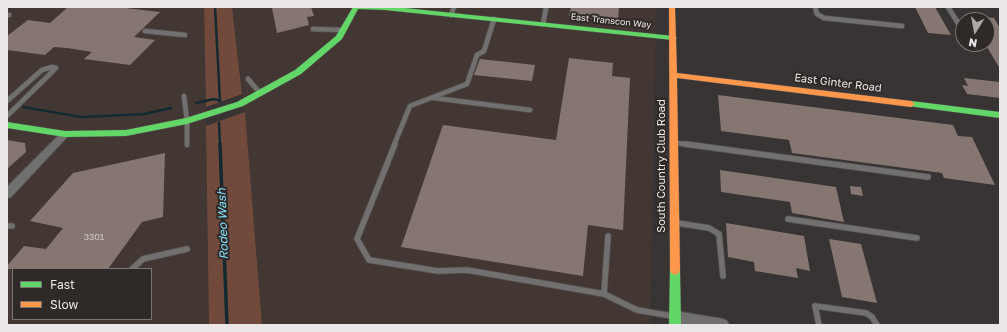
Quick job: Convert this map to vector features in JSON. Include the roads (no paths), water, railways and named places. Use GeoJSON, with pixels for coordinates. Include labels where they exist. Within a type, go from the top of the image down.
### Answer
{"type":"FeatureCollection","features":[{"type":"Feature","properties":{"kind":"street","name":"East Transcon Way"},"geometry":{"type":"LineString","coordinates":[[356,7],[453,11],[494,19],[673,38]]}},
{"type":"Feature","properties":{"kind":"street"},"geometry":{"type":"LineString","coordinates":[[7,125],[65,134],[126,133],[187,121],[240,104],[298,72],[339,37],[356,7]]}},
{"type":"Feature","properties":{"kind":"street","name":"South Country Club Road"},"geometry":{"type":"LineString","coordinates":[[672,7],[674,75],[673,142],[675,321]]}},
{"type":"Feature","properties":{"kind":"street","name":"East Ginter Road"},"geometry":{"type":"LineString","coordinates":[[674,75],[1000,116]]}},
{"type":"Feature","properties":{"kind":"street"},"geometry":{"type":"LineString","coordinates":[[7,194],[65,134]]}},
{"type":"Feature","properties":{"kind":"street"},"geometry":{"type":"LineString","coordinates":[[675,321],[723,325]]}},
{"type":"Feature","properties":{"kind":"lane"},"geometry":{"type":"LineString","coordinates":[[815,7],[817,14],[824,18],[902,26]]}},
{"type":"Feature","properties":{"kind":"lane"},"geometry":{"type":"LineString","coordinates":[[948,7],[955,18]]}},
{"type":"Feature","properties":{"kind":"lane"},"geometry":{"type":"LineString","coordinates":[[543,24],[546,8]]}},
{"type":"Feature","properties":{"kind":"lane"},"geometry":{"type":"LineString","coordinates":[[494,19],[484,51],[477,55],[466,84],[410,106],[357,239],[369,260],[438,271],[467,270],[604,294],[637,310],[675,321]]}},
{"type":"Feature","properties":{"kind":"lane"},"geometry":{"type":"LineString","coordinates":[[313,29],[343,30]]}},
{"type":"Feature","properties":{"kind":"lane"},"geometry":{"type":"LineString","coordinates":[[145,31],[184,36]]}},
{"type":"Feature","properties":{"kind":"lane"},"geometry":{"type":"LineString","coordinates":[[7,101],[42,70],[52,67],[56,68],[7,116]]}},
{"type":"Feature","properties":{"kind":"lane"},"geometry":{"type":"LineString","coordinates":[[248,79],[260,93]]}},
{"type":"Feature","properties":{"kind":"lane"},"geometry":{"type":"LineString","coordinates":[[16,93],[29,95]]}},
{"type":"Feature","properties":{"kind":"lane"},"geometry":{"type":"LineString","coordinates":[[184,96],[187,121],[187,145]]}},
{"type":"Feature","properties":{"kind":"lane"},"geometry":{"type":"LineString","coordinates":[[432,98],[530,110]]}},
{"type":"Feature","properties":{"kind":"lane"},"geometry":{"type":"LineString","coordinates":[[673,142],[928,177]]}},
{"type":"Feature","properties":{"kind":"lane"},"geometry":{"type":"LineString","coordinates":[[788,219],[917,238]]}},
{"type":"Feature","properties":{"kind":"lane"},"geometry":{"type":"LineString","coordinates":[[674,222],[709,228],[718,234],[724,276]]}},
{"type":"Feature","properties":{"kind":"lane"},"geometry":{"type":"LineString","coordinates":[[604,294],[608,236]]}},
{"type":"Feature","properties":{"kind":"lane"},"geometry":{"type":"LineString","coordinates":[[133,268],[143,259],[187,249]]}},
{"type":"Feature","properties":{"kind":"lane"},"geometry":{"type":"LineString","coordinates":[[819,325],[815,306],[866,314],[872,317],[876,325]]}},
{"type":"Feature","properties":{"kind":"waterway"},"geometry":{"type":"LineString","coordinates":[[196,103],[214,99],[220,101],[215,7]]}},
{"type":"Feature","properties":{"kind":"waterway","name":"Rodeo Wash"},"geometry":{"type":"LineString","coordinates":[[23,107],[81,117],[144,114],[171,108]]}},
{"type":"Feature","properties":{"kind":"waterway","name":"Rodeo Wash"},"geometry":{"type":"LineString","coordinates":[[219,123],[220,145]]}},
{"type":"Feature","properties":{"kind":"waterway","name":"Rodeo Wash"},"geometry":{"type":"LineString","coordinates":[[220,144],[227,325]]}}]}
